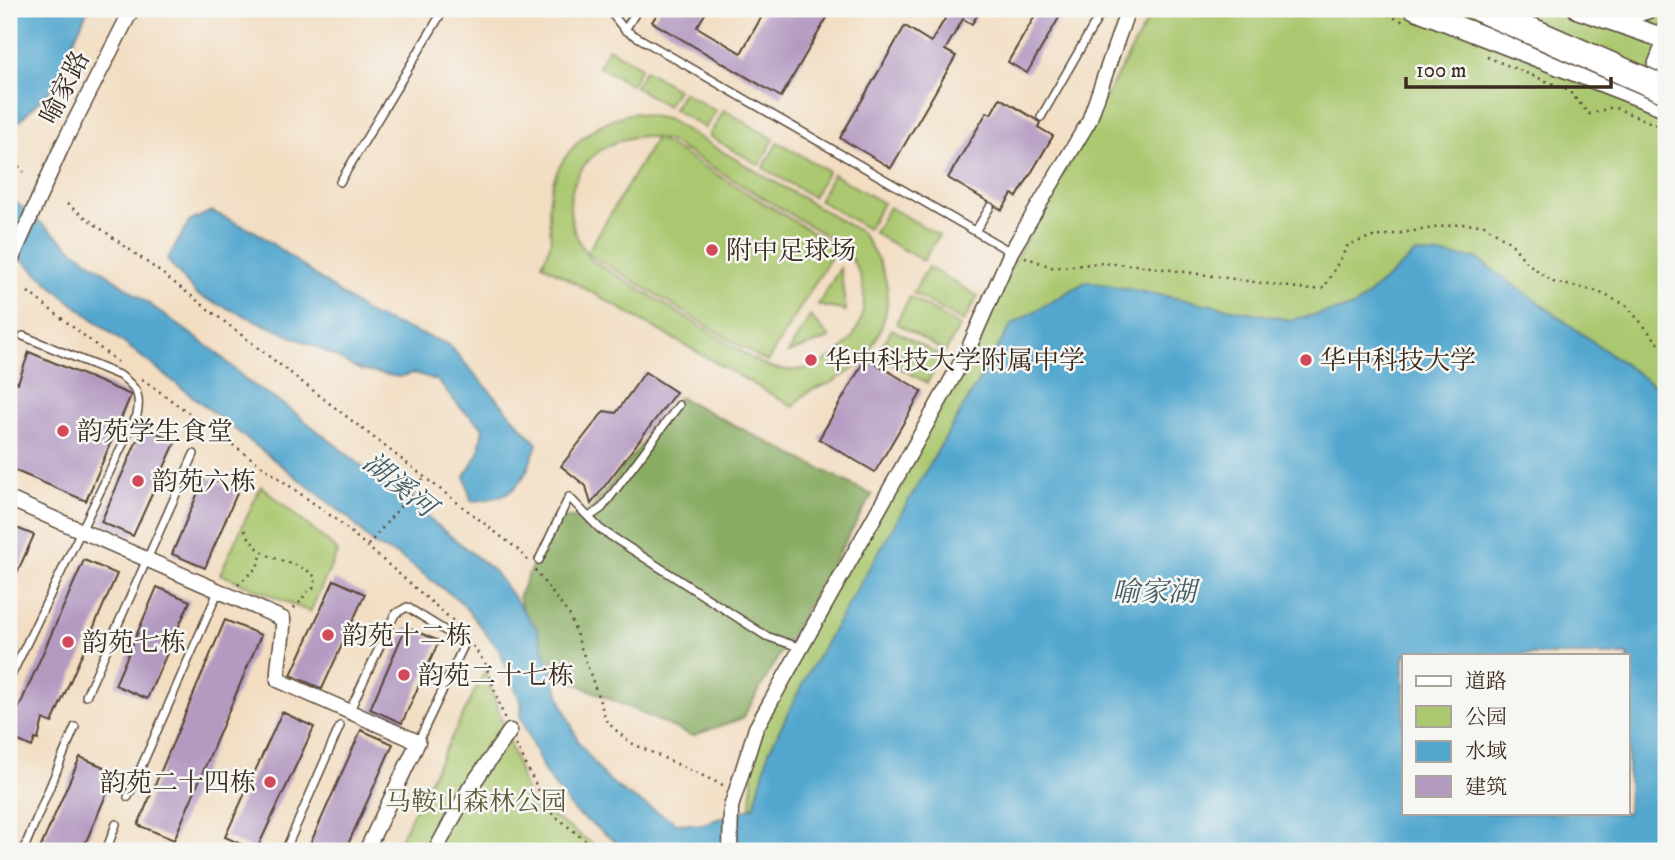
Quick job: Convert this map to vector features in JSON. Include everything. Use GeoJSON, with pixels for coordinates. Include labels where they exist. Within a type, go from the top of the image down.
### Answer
{"type":"FeatureCollection","features":[{"type":"Feature","properties":{"kind":"highway"},"geometry":{"type":"LineString","coordinates":[[1481,9],[1661,99]]}},
{"type":"Feature","properties":{"kind":"highway"},"geometry":{"type":"LineString","coordinates":[[1516,9],[1666,71]]}},
{"type":"Feature","properties":{"kind":"main road"},"geometry":{"type":"LineString","coordinates":[[1585,11],[1619,18],[1647,9]]}},
{"type":"Feature","properties":{"kind":"main road"},"geometry":{"type":"LineString","coordinates":[[1410,16],[1661,99],[1666,41],[1585,11]]}},
{"type":"Feature","properties":{"kind":"street","name":"喻家路"},"geometry":{"type":"LineString","coordinates":[[9,265],[62,146],[132,9]]}},
{"type":"Feature","properties":{"kind":"street"},"geometry":{"type":"LineString","coordinates":[[730,851],[731,807],[756,728],[799,647],[967,352],[1011,252],[1089,121],[1129,9]]}},
{"type":"Feature","properties":{"kind":"street"},"geometry":{"type":"LineString","coordinates":[[9,499],[146,561],[283,618],[284,638],[277,659],[278,680],[418,742],[366,851]]}},
{"type":"Feature","properties":{"kind":"street"},"geometry":{"type":"LineString","coordinates":[[435,851],[469,789],[510,731]]}},
{"type":"Feature","properties":{"kind":"lane"},"geometry":{"type":"LineString","coordinates":[[340,182],[444,9]]}},
{"type":"Feature","properties":{"kind":"lane"},"geometry":{"type":"LineString","coordinates":[[608,9],[625,30],[1011,252]]}},
{"type":"Feature","properties":{"kind":"lane"},"geometry":{"type":"LineString","coordinates":[[625,30],[638,9]]}},
{"type":"Feature","properties":{"kind":"lane"},"geometry":{"type":"LineString","coordinates":[[1041,117],[1103,9]]}},
{"type":"Feature","properties":{"kind":"lane"},"geometry":{"type":"LineString","coordinates":[[976,230],[990,207]]}},
{"type":"Feature","properties":{"kind":"lane"},"geometry":{"type":"LineString","coordinates":[[9,680],[82,533],[137,415],[140,400],[135,386],[121,376],[23,336]]}},
{"type":"Feature","properties":{"kind":"lane"},"geometry":{"type":"LineString","coordinates":[[589,517],[602,508],[679,405]]}},
{"type":"Feature","properties":{"kind":"lane"},"geometry":{"type":"LineString","coordinates":[[86,696],[194,454]]}},
{"type":"Feature","properties":{"kind":"lane"},"geometry":{"type":"LineString","coordinates":[[539,560],[569,497],[600,529],[766,636],[799,647]]}},
{"type":"Feature","properties":{"kind":"lane"},"geometry":{"type":"LineString","coordinates":[[128,797],[223,594]]}},
{"type":"Feature","properties":{"kind":"lane"},"geometry":{"type":"LineString","coordinates":[[350,710],[395,614],[407,607],[465,643],[418,742]]}},
{"type":"Feature","properties":{"kind":"lane"},"geometry":{"type":"LineString","coordinates":[[285,851],[340,726]]}},
{"type":"Feature","properties":{"kind":"lane"},"geometry":{"type":"LineString","coordinates":[[23,851],[75,727]]}},
{"type":"Feature","properties":{"kind":"lane"},"geometry":{"type":"LineString","coordinates":[[106,851],[116,824]]}},
{"type":"Feature","properties":{"kind":"path"},"geometry":{"type":"LineString","coordinates":[[1375,9],[1410,16]]}},
{"type":"Feature","properties":{"kind":"path"},"geometry":{"type":"LineString","coordinates":[[1479,53],[1568,90],[1590,114],[1613,107],[1666,129]]}},
{"type":"Feature","properties":{"kind":"path"},"geometry":{"type":"LineString","coordinates":[[9,156],[24,172]]}},
{"type":"Feature","properties":{"kind":"path"},"geometry":{"type":"LineString","coordinates":[[67,204],[163,274],[521,552],[570,616],[607,722],[629,742],[736,792]]}},
{"type":"Feature","properties":{"kind":"path"},"geometry":{"type":"LineString","coordinates":[[1011,252],[1054,268],[1098,263],[1136,265],[1311,290],[1324,288],[1348,245],[1368,238],[1460,224],[1484,225],[1511,243],[1526,262],[1553,282],[1596,291],[1626,305],[1666,352]]}},
{"type":"Feature","properties":{"kind":"path"},"geometry":{"type":"LineString","coordinates":[[28,292],[125,368]]}},
{"type":"Feature","properties":{"kind":"path"},"geometry":{"type":"LineString","coordinates":[[136,376],[338,521],[457,624],[464,634]]}},
{"type":"Feature","properties":{"kind":"path"},"geometry":{"type":"LineString","coordinates":[[367,547],[424,478]]}},
{"type":"Feature","properties":{"kind":"path"},"geometry":{"type":"LineString","coordinates":[[245,530],[262,553],[282,563],[310,571],[317,578],[313,589],[305,593],[302,600],[283,618]]}},
{"type":"Feature","properties":{"kind":"path"},"geometry":{"type":"LineString","coordinates":[[223,594],[257,567],[262,553]]}},
{"type":"Feature","properties":{"kind":"path"},"geometry":{"type":"LineString","coordinates":[[471,643],[485,663],[510,731],[549,811],[597,851]]}},
{"type":"Feature","properties":{"kind":"green space","name":"喻家湖"},"geometry":{"type":"Polygon","coordinates":[[[1154,9],[1666,9],[1666,851],[748,851],[756,728],[1154,9]]]}},
{"type":"Feature","properties":{"kind":"green space"},"geometry":{"type":"Polygon","coordinates":[[[608,48],[641,67],[631,85],[598,66],[608,48]]]}},
{"type":"Feature","properties":{"kind":"green space"},"geometry":{"type":"Polygon","coordinates":[[[645,70],[677,89],[667,106],[635,87],[645,70]]]}},
{"type":"Feature","properties":{"kind":"green space"},"geometry":{"type":"Polygon","coordinates":[[[683,92],[716,111],[705,128],[673,109],[683,92]]]}},
{"type":"Feature","properties":{"kind":"green space"},"geometry":{"type":"Polygon","coordinates":[[[724,110],[774,139],[759,165],[709,136],[724,110]]]}},
{"type":"Feature","properties":{"kind":"green space"},"geometry":{"type":"Polygon","coordinates":[[[634,113],[667,119],[862,233],[882,268],[886,282],[886,310],[877,338],[850,371],[831,383],[808,392],[794,407],[542,264],[551,241],[549,207],[551,189],[557,173],[575,145],[602,125],[634,113]],[[641,136],[618,141],[599,151],[584,165],[575,182],[570,201],[572,221],[579,242],[587,253],[656,138],[641,136]],[[658,139],[837,247],[767,362],[587,253],[593,261],[754,360],[770,367],[791,370],[803,369],[827,360],[838,353],[854,334],[860,322],[864,301],[858,271],[840,244],[667,140],[658,139]]]}},
{"type":"Feature","properties":{"kind":"green space"},"geometry":{"type":"Polygon","coordinates":[[[778,142],[828,171],[813,197],[763,168],[778,142]]]}},
{"type":"Feature","properties":{"kind":"green space"},"geometry":{"type":"Polygon","coordinates":[[[833,174],[883,203],[868,229],[819,200],[833,174]]]}},
{"type":"Feature","properties":{"kind":"green space"},"geometry":{"type":"Polygon","coordinates":[[[889,207],[939,235],[923,261],[874,233],[889,207]]]}},
{"type":"Feature","properties":{"kind":"green space"},"geometry":{"type":"Polygon","coordinates":[[[928,267],[978,296],[963,322],[913,293],[928,267]]]}},
{"type":"Feature","properties":{"kind":"green space"},"geometry":{"type":"Polygon","coordinates":[[[840,268],[846,311],[818,305],[840,268]]]}},
{"type":"Feature","properties":{"kind":"green space"},"geometry":{"type":"Polygon","coordinates":[[[910,297],[960,326],[945,352],[896,323],[910,297]]]}},
{"type":"Feature","properties":{"kind":"green space"},"geometry":{"type":"Polygon","coordinates":[[[810,316],[830,338],[788,353],[810,316]]]}},
{"type":"Feature","properties":{"kind":"green space"},"geometry":{"type":"Polygon","coordinates":[[[892,329],[942,357],[927,383],[877,355],[892,329]]]}},
{"type":"Feature","properties":{"kind":"green space"},"geometry":{"type":"Polygon","coordinates":[[[679,397],[872,495],[743,718],[692,736],[535,665],[519,596],[554,516],[583,519],[679,397]]]}},
{"type":"Feature","properties":{"kind":"green space"},"geometry":{"type":"Polygon","coordinates":[[[261,486],[338,551],[310,612],[220,574],[261,486]]]}},
{"type":"Feature","properties":{"kind":"green space","name":"马鞍山森林公园"},"geometry":{"type":"Polygon","coordinates":[[[485,671],[529,800],[603,851],[394,851],[485,671]]]}},
{"type":"Feature","properties":{"kind":"water"},"geometry":{"type":"Polygon","coordinates":[[[9,9],[88,9],[52,88],[9,131],[9,9]]]}},
{"type":"Feature","properties":{"kind":"water","name":"喻家湖"},"geometry":{"type":"Polygon","coordinates":[[[9,197],[74,250],[216,352],[247,381],[290,409],[386,485],[410,493],[432,521],[494,571],[537,629],[563,706],[579,743],[605,777],[626,794],[677,823],[700,825],[754,807],[769,751],[808,673],[1011,325],[1087,281],[1290,320],[1354,307],[1416,253],[1476,258],[1666,394],[1666,851],[628,851],[574,811],[545,773],[520,716],[522,705],[499,650],[461,602],[399,556],[374,545],[349,518],[62,295],[9,248],[9,197]]]}},
{"type":"Feature","properties":{"kind":"water"},"geometry":{"type":"Polygon","coordinates":[[[211,211],[256,232],[370,315],[448,344],[537,444],[527,470],[516,487],[498,497],[471,501],[465,476],[479,452],[483,427],[460,407],[437,380],[414,373],[399,377],[360,370],[321,349],[197,295],[167,260],[189,222],[211,211]]]}},
{"type":"Feature","properties":{"kind":"building"},"geometry":{"type":"Polygon","coordinates":[[[660,9],[708,9],[697,27],[741,53],[766,9],[832,9],[781,97],[652,22],[660,9]]]}},
{"type":"Feature","properties":{"kind":"building"},"geometry":{"type":"Polygon","coordinates":[[[932,9],[981,9],[972,24],[963,19],[945,50],[956,56],[891,168],[840,138],[905,26],[931,42],[946,17],[932,9]]]}},
{"type":"Feature","properties":{"kind":"building"},"geometry":{"type":"Polygon","coordinates":[[[1039,9],[1064,9],[1027,73],[1008,62],[1039,9]]]}},
{"type":"Feature","properties":{"kind":"building"},"geometry":{"type":"Polygon","coordinates":[[[1000,98],[1035,119],[1040,123],[1038,127],[1053,136],[1017,197],[1012,194],[1002,210],[948,178],[987,112],[991,114],[1000,98]]]}},
{"type":"Feature","properties":{"kind":"building","name":"韵苑学生食堂"},"geometry":{"type":"Polygon","coordinates":[[[29,352],[131,395],[86,501],[9,468],[9,391],[13,380],[18,383],[29,352]]]}},
{"type":"Feature","properties":{"kind":"building"},"geometry":{"type":"Polygon","coordinates":[[[866,358],[922,391],[875,472],[819,439],[866,358]]]}},
{"type":"Feature","properties":{"kind":"building"},"geometry":{"type":"Polygon","coordinates":[[[645,372],[676,392],[591,504],[586,486],[561,466],[604,411],[616,413],[645,372]]]}},
{"type":"Feature","properties":{"kind":"building","name":"韵苑六栋"},"geometry":{"type":"Polygon","coordinates":[[[143,427],[176,441],[133,536],[101,522],[143,427]]]}},
{"type":"Feature","properties":{"kind":"building"},"geometry":{"type":"Polygon","coordinates":[[[205,476],[238,491],[205,568],[172,554],[205,476]]]}},
{"type":"Feature","properties":{"kind":"building"},"geometry":{"type":"Polygon","coordinates":[[[14,527],[34,535],[17,573],[9,570],[9,538],[14,527]]]}},
{"type":"Feature","properties":{"kind":"building","name":"韵苑七栋"},"geometry":{"type":"Polygon","coordinates":[[[84,560],[117,574],[52,723],[43,719],[38,740],[35,739],[32,747],[12,738],[15,733],[9,732],[9,719],[13,721],[84,560]]]}},
{"type":"Feature","properties":{"kind":"building","name":"韵苑十二栋"},"geometry":{"type":"Polygon","coordinates":[[[334,580],[365,594],[322,689],[291,675],[334,580]]]}},
{"type":"Feature","properties":{"kind":"building"},"geometry":{"type":"Polygon","coordinates":[[[157,587],[190,601],[147,699],[115,685],[157,587]]]}},
{"type":"Feature","properties":{"kind":"building"},"geometry":{"type":"Polygon","coordinates":[[[225,620],[261,635],[174,840],[138,825],[225,620]]]}},
{"type":"Feature","properties":{"kind":"building","name":"韵苑二十七栋"},"geometry":{"type":"Polygon","coordinates":[[[406,627],[439,641],[402,723],[370,709],[406,627]]]}},
{"type":"Feature","properties":{"kind":"building","name":"韵苑二十四栋"},"geometry":{"type":"Polygon","coordinates":[[[282,712],[314,727],[256,851],[225,837],[282,712]]]}},
{"type":"Feature","properties":{"kind":"building"},"geometry":{"type":"Polygon","coordinates":[[[361,730],[393,744],[345,851],[307,851],[361,730]]]}},
{"type":"Feature","properties":{"kind":"building"},"geometry":{"type":"Polygon","coordinates":[[[80,757],[116,772],[82,851],[39,851],[80,757]]]}},
{"type":"Feature","properties":{"kind":"place","name":"附中足球场"},"geometry":{"type":"Point","coordinates":[712,250]}},
{"type":"Feature","properties":{"kind":"place","name":"华中科技大学附属中学"},"geometry":{"type":"Point","coordinates":[811,360]}},
{"type":"Feature","properties":{"kind":"place","name":"华中科技大学"},"geometry":{"type":"Point","coordinates":[1306,360]}},
{"type":"Feature","properties":{"kind":"place","name":"韵苑学生食堂"},"geometry":{"type":"Point","coordinates":[63,431]}},
{"type":"Feature","properties":{"kind":"place","name":"韵苑六栋"},"geometry":{"type":"Point","coordinates":[138,481]}},
{"type":"Feature","properties":{"kind":"place","name":"韵苑十二栋"},"geometry":{"type":"Point","coordinates":[328,635]}},
{"type":"Feature","properties":{"kind":"place","name":"韵苑七栋"},"geometry":{"type":"Point","coordinates":[68,642]}},
{"type":"Feature","properties":{"kind":"place","name":"韵苑二十七栋"},"geometry":{"type":"Point","coordinates":[404,675]}},
{"type":"Feature","properties":{"kind":"place","name":"韵苑二十四栋"},"geometry":{"type":"Point","coordinates":[270,782]}},
{"type":"Feature","properties":{"kind":"water label","name":"湖溪河"},"geometry":{"type":"Point","coordinates":[400,484]}}]}
